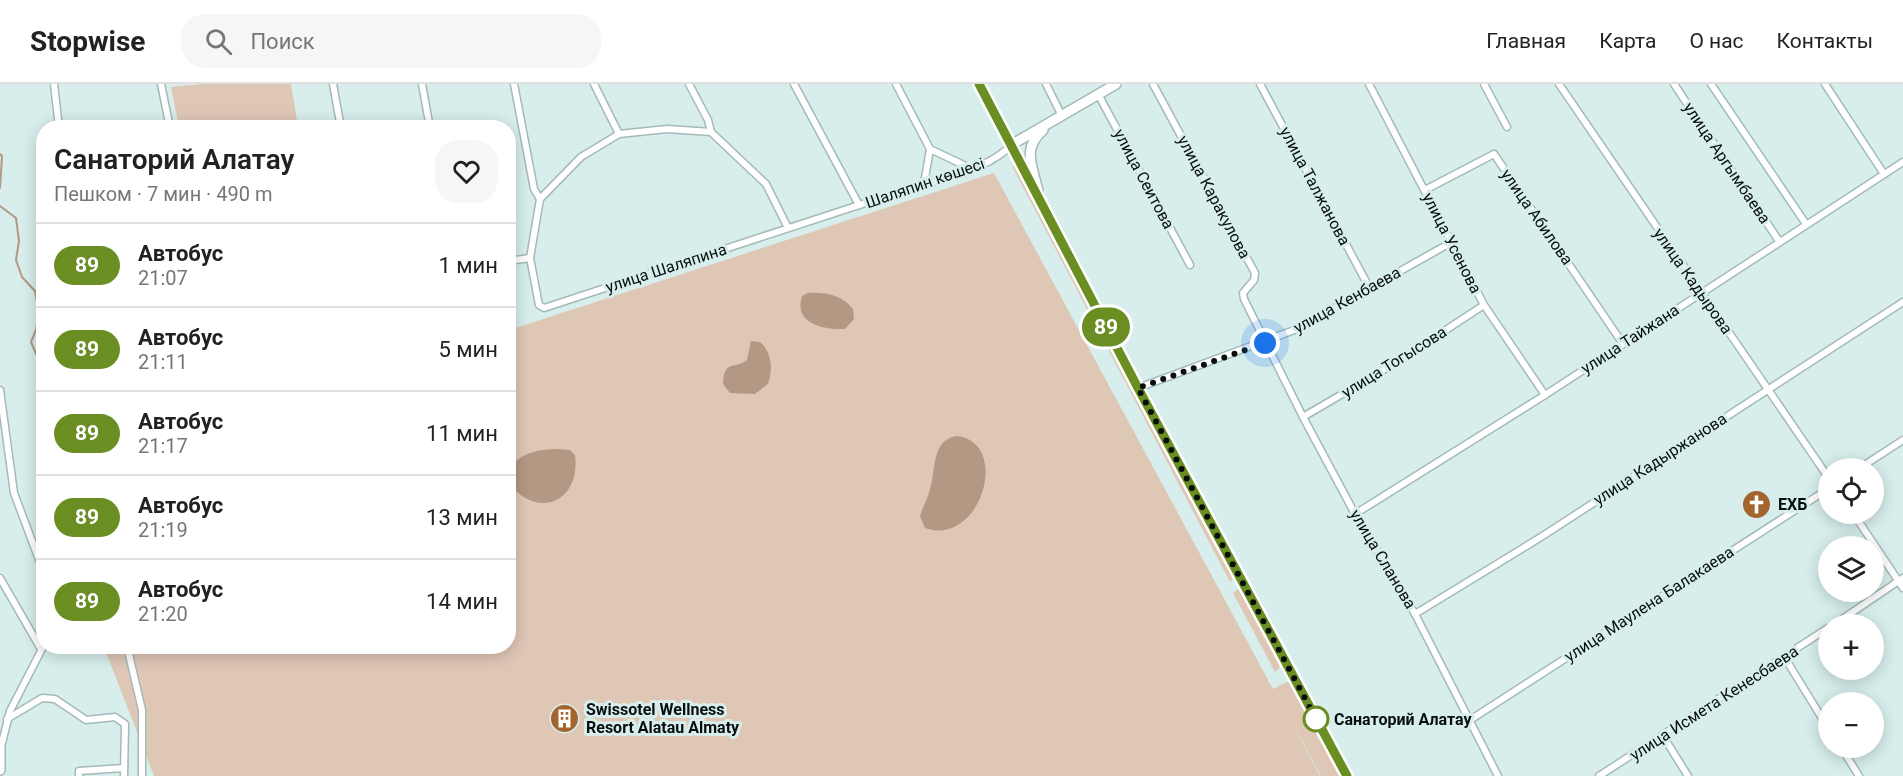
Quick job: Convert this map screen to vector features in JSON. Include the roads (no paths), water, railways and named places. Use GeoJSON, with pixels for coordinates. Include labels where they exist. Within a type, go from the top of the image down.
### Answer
{"type":"FeatureCollection","features":[{"type":"Feature","properties":{"kind":"main road"},"geometry":{"type":"LineString","coordinates":[[979,84],[1138,388],[1347,776]]}},
{"type":"Feature","properties":{"kind":"main road","name":"Шаляпин көшесі"},"geometry":{"type":"LineString","coordinates":[[1011,145],[1116,84]]}},
{"type":"Feature","properties":{"kind":"main road"},"geometry":{"type":"LineString","coordinates":[[1041,205],[1029,148],[1033,139],[1061,114]]}},
{"type":"Feature","properties":{"kind":"main road"},"geometry":{"type":"LineString","coordinates":[[0,770],[1,743]]}},
{"type":"Feature","properties":{"kind":"street"},"geometry":{"type":"LineString","coordinates":[[54,84],[58,120]]}},
{"type":"Feature","properties":{"kind":"street"},"geometry":{"type":"LineString","coordinates":[[161,84],[168,120]]}},
{"type":"Feature","properties":{"kind":"street"},"geometry":{"type":"LineString","coordinates":[[333,84],[340,120]]}},
{"type":"Feature","properties":{"kind":"street"},"geometry":{"type":"LineString","coordinates":[[422,84],[429,120]]}},
{"type":"Feature","properties":{"kind":"street"},"geometry":{"type":"LineString","coordinates":[[514,84],[534,189],[540,199]]}},
{"type":"Feature","properties":{"kind":"street"},"geometry":{"type":"LineString","coordinates":[[594,84],[619,134]]}},
{"type":"Feature","properties":{"kind":"street"},"geometry":{"type":"LineString","coordinates":[[689,84],[708,120],[711,132],[766,184],[788,228]]}},
{"type":"Feature","properties":{"kind":"street"},"geometry":{"type":"LineString","coordinates":[[794,84],[859,205]]}},
{"type":"Feature","properties":{"kind":"street"},"geometry":{"type":"LineString","coordinates":[[896,84],[930,149],[924,184]]}},
{"type":"Feature","properties":{"kind":"street"},"geometry":{"type":"LineString","coordinates":[[1046,84],[1061,114]]}},
{"type":"Feature","properties":{"kind":"street","name":"улица Каракулова"},"geometry":{"type":"LineString","coordinates":[[1153,84],[1255,273],[1254,280],[1243,293],[1265,343]]}},
{"type":"Feature","properties":{"kind":"street","name":"улица Талжанова"},"geometry":{"type":"LineString","coordinates":[[1260,84],[1370,289]]}},
{"type":"Feature","properties":{"kind":"street","name":"улица Усенова"},"geometry":{"type":"LineString","coordinates":[[1370,84],[1484,305],[1545,395]]}},
{"type":"Feature","properties":{"kind":"street"},"geometry":{"type":"LineString","coordinates":[[1484,84],[1508,127]]}},
{"type":"Feature","properties":{"kind":"street","name":"улица Кадырова"},"geometry":{"type":"LineString","coordinates":[[1559,84],[1700,292],[1770,388],[1818,462]]}},
{"type":"Feature","properties":{"kind":"street","name":"улица Аргымбаева"},"geometry":{"type":"LineString","coordinates":[[1674,84],[1779,241]]}},
{"type":"Feature","properties":{"kind":"street","name":"улица Аргымбаева"},"geometry":{"type":"LineString","coordinates":[[1711,84],[1806,224]]}},
{"type":"Feature","properties":{"kind":"street"},"geometry":{"type":"LineString","coordinates":[[1825,84],[1884,174]]}},
{"type":"Feature","properties":{"kind":"street","name":"улица Сеитова"},"geometry":{"type":"LineString","coordinates":[[1098,94],[1190,265]]}},
{"type":"Feature","properties":{"kind":"street"},"geometry":{"type":"LineString","coordinates":[[516,260],[530,258],[540,199],[581,157],[619,134],[667,129],[711,132]]}},
{"type":"Feature","properties":{"kind":"street","name":"Шаляпин көшесі"},"geometry":{"type":"LineString","coordinates":[[788,228],[972,168],[1001,156],[1011,145]]}},
{"type":"Feature","properties":{"kind":"street"},"geometry":{"type":"LineString","coordinates":[[930,149],[972,168]]}},
{"type":"Feature","properties":{"kind":"street","name":"улица Абилова"},"geometry":{"type":"LineString","coordinates":[[1425,190],[1494,154],[1623,344]]}},
{"type":"Feature","properties":{"kind":"street","name":"улица Тайжана"},"geometry":{"type":"LineString","coordinates":[[1355,514],[1545,395],[1903,162]]}},
{"type":"Feature","properties":{"kind":"street","name":"улица Шаляпина"},"geometry":{"type":"LineString","coordinates":[[530,258],[539,305],[544,308],[788,228]]}},
{"type":"Feature","properties":{"kind":"street","name":"улица Кенбаева"},"geometry":{"type":"LineString","coordinates":[[1138,388],[1265,343],[1297,329],[1452,242]]}},
{"type":"Feature","properties":{"kind":"street","name":"улица Кадыржанова"},"geometry":{"type":"LineString","coordinates":[[1415,614],[1541,537],[1903,302]]}},
{"type":"Feature","properties":{"kind":"street","name":"улица Тогысова"},"geometry":{"type":"LineString","coordinates":[[1303,417],[1397,362],[1484,305]]}},
{"type":"Feature","properties":{"kind":"street","name":"улица Сланова"},"geometry":{"type":"LineString","coordinates":[[1265,343],[1355,514],[1415,614],[1498,776]]}},
{"type":"Feature","properties":{"kind":"street"},"geometry":{"type":"LineString","coordinates":[[0,390],[14,493],[36,552]]}},
{"type":"Feature","properties":{"kind":"street"},"geometry":{"type":"LineString","coordinates":[[1875,458],[1903,440]]}},
{"type":"Feature","properties":{"kind":"street","name":"улица Маулена Балакаева"},"geometry":{"type":"LineString","coordinates":[[1470,720],[1818,495]]}},
{"type":"Feature","properties":{"kind":"street"},"geometry":{"type":"LineString","coordinates":[[1861,524],[1901,580],[1903,588]]}},
{"type":"Feature","properties":{"kind":"street"},"geometry":{"type":"LineString","coordinates":[[0,578],[36,637]]}},
{"type":"Feature","properties":{"kind":"street"},"geometry":{"type":"LineString","coordinates":[[1850,614],[1901,580]]}},
{"type":"Feature","properties":{"kind":"street","name":"улица Исмета Кенесбаева"},"geometry":{"type":"LineString","coordinates":[[1599,776],[1818,635]]}},
{"type":"Feature","properties":{"kind":"street"},"geometry":{"type":"LineString","coordinates":[[1,743],[7,719],[39,654]]}},
{"type":"Feature","properties":{"kind":"street"},"geometry":{"type":"LineString","coordinates":[[129,654],[142,710],[142,776]]}},
{"type":"Feature","properties":{"kind":"street"},"geometry":{"type":"LineString","coordinates":[[1785,658],[1818,712]]}},
{"type":"Feature","properties":{"kind":"street"},"geometry":{"type":"LineString","coordinates":[[7,719],[42,698],[55,699],[86,720],[115,717],[124,724],[124,772],[79,771],[79,776]]}},
{"type":"Feature","properties":{"kind":"street"},"geometry":{"type":"LineString","coordinates":[[1663,736],[1688,776]]}},
{"type":"Feature","properties":{"kind":"street"},"geometry":{"type":"LineString","coordinates":[[1847,758],[1859,776]]}},
{"type":"Feature","properties":{"kind":"waterway"},"geometry":{"type":"LineString","coordinates":[[0,154],[2,156],[0,188]]}},
{"type":"Feature","properties":{"kind":"waterway"},"geometry":{"type":"LineString","coordinates":[[0,206],[16,218],[19,241],[16,260],[22,277],[35,291],[36,296]]}},
{"type":"Feature","properties":{"kind":"waterway"},"geometry":{"type":"LineString","coordinates":[[36,330],[31,342],[36,354]]}},
{"type":"Feature","properties":{"kind":"place","name":"ЕХБ"},"geometry":{"type":"Point","coordinates":[1757,504]}},
{"type":"Feature","properties":{"kind":"place","name":"Swissotel Wellness Resort Alatau Almaty"},"geometry":{"type":"Point","coordinates":[565,718]}},
{"type":"Feature","properties":{"kind":"place","name":"Санаторий Алатау"},"geometry":{"type":"Point","coordinates":[1316,719]}}]}
